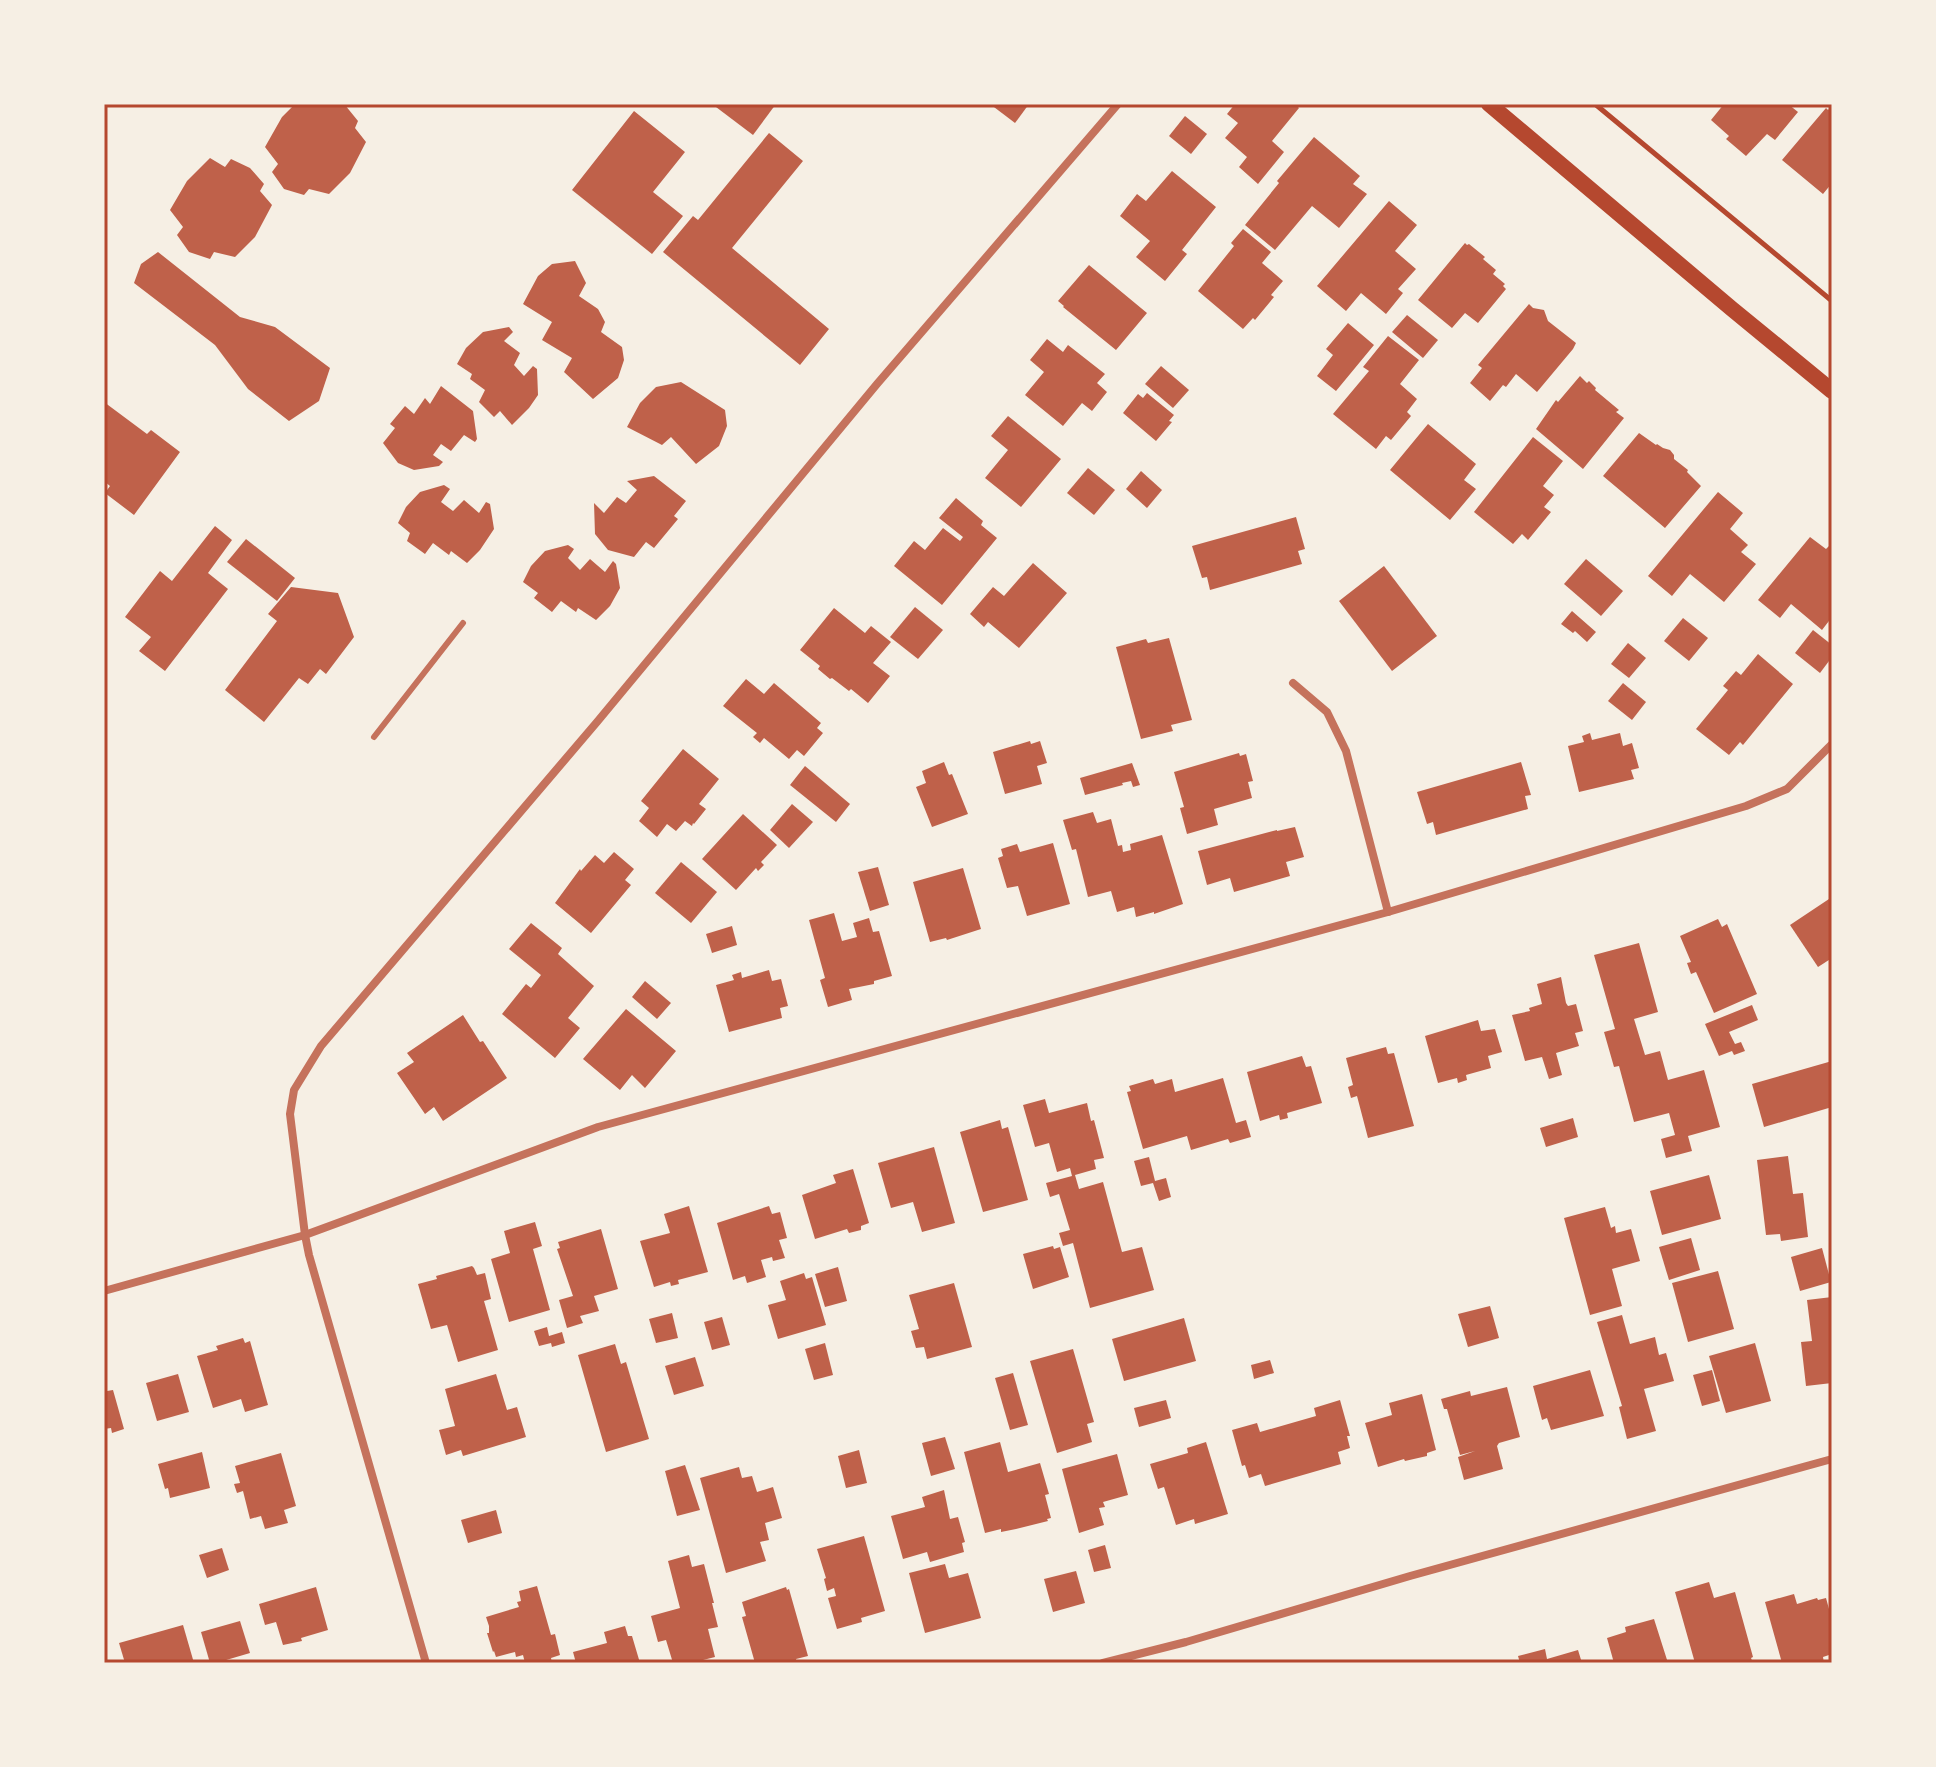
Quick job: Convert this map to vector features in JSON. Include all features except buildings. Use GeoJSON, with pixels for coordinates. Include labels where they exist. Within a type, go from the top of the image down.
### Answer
{"type":"FeatureCollection","features":[{"type":"Feature","properties":{"kind":"main road"},"geometry":{"type":"LineString","coordinates":[[1489,104],[1832,391]]}},
{"type":"Feature","properties":{"kind":"street"},"geometry":{"type":"LineString","coordinates":[[426,1663],[309,1255],[290,1114],[294,1090],[321,1046],[597,722],[877,384],[1118,104]]}},
{"type":"Feature","properties":{"kind":"street"},"geometry":{"type":"LineString","coordinates":[[1293,683],[1327,712],[1346,751],[1388,912]]}},
{"type":"Feature","properties":{"kind":"street"},"geometry":{"type":"LineString","coordinates":[[104,1291],[305,1235],[598,1127],[1388,912],[1746,806],[1787,789],[1832,744]]}},
{"type":"Feature","properties":{"kind":"street"},"geometry":{"type":"LineString","coordinates":[[1103,1663],[1832,1459]]}},
{"type":"Feature","properties":{"kind":"lane"},"geometry":{"type":"LineString","coordinates":[[374,737],[463,623]]}},
{"type":"Feature","properties":{"kind":"path"},"geometry":{"type":"LineString","coordinates":[[1595,104],[1832,301]]}}]}
